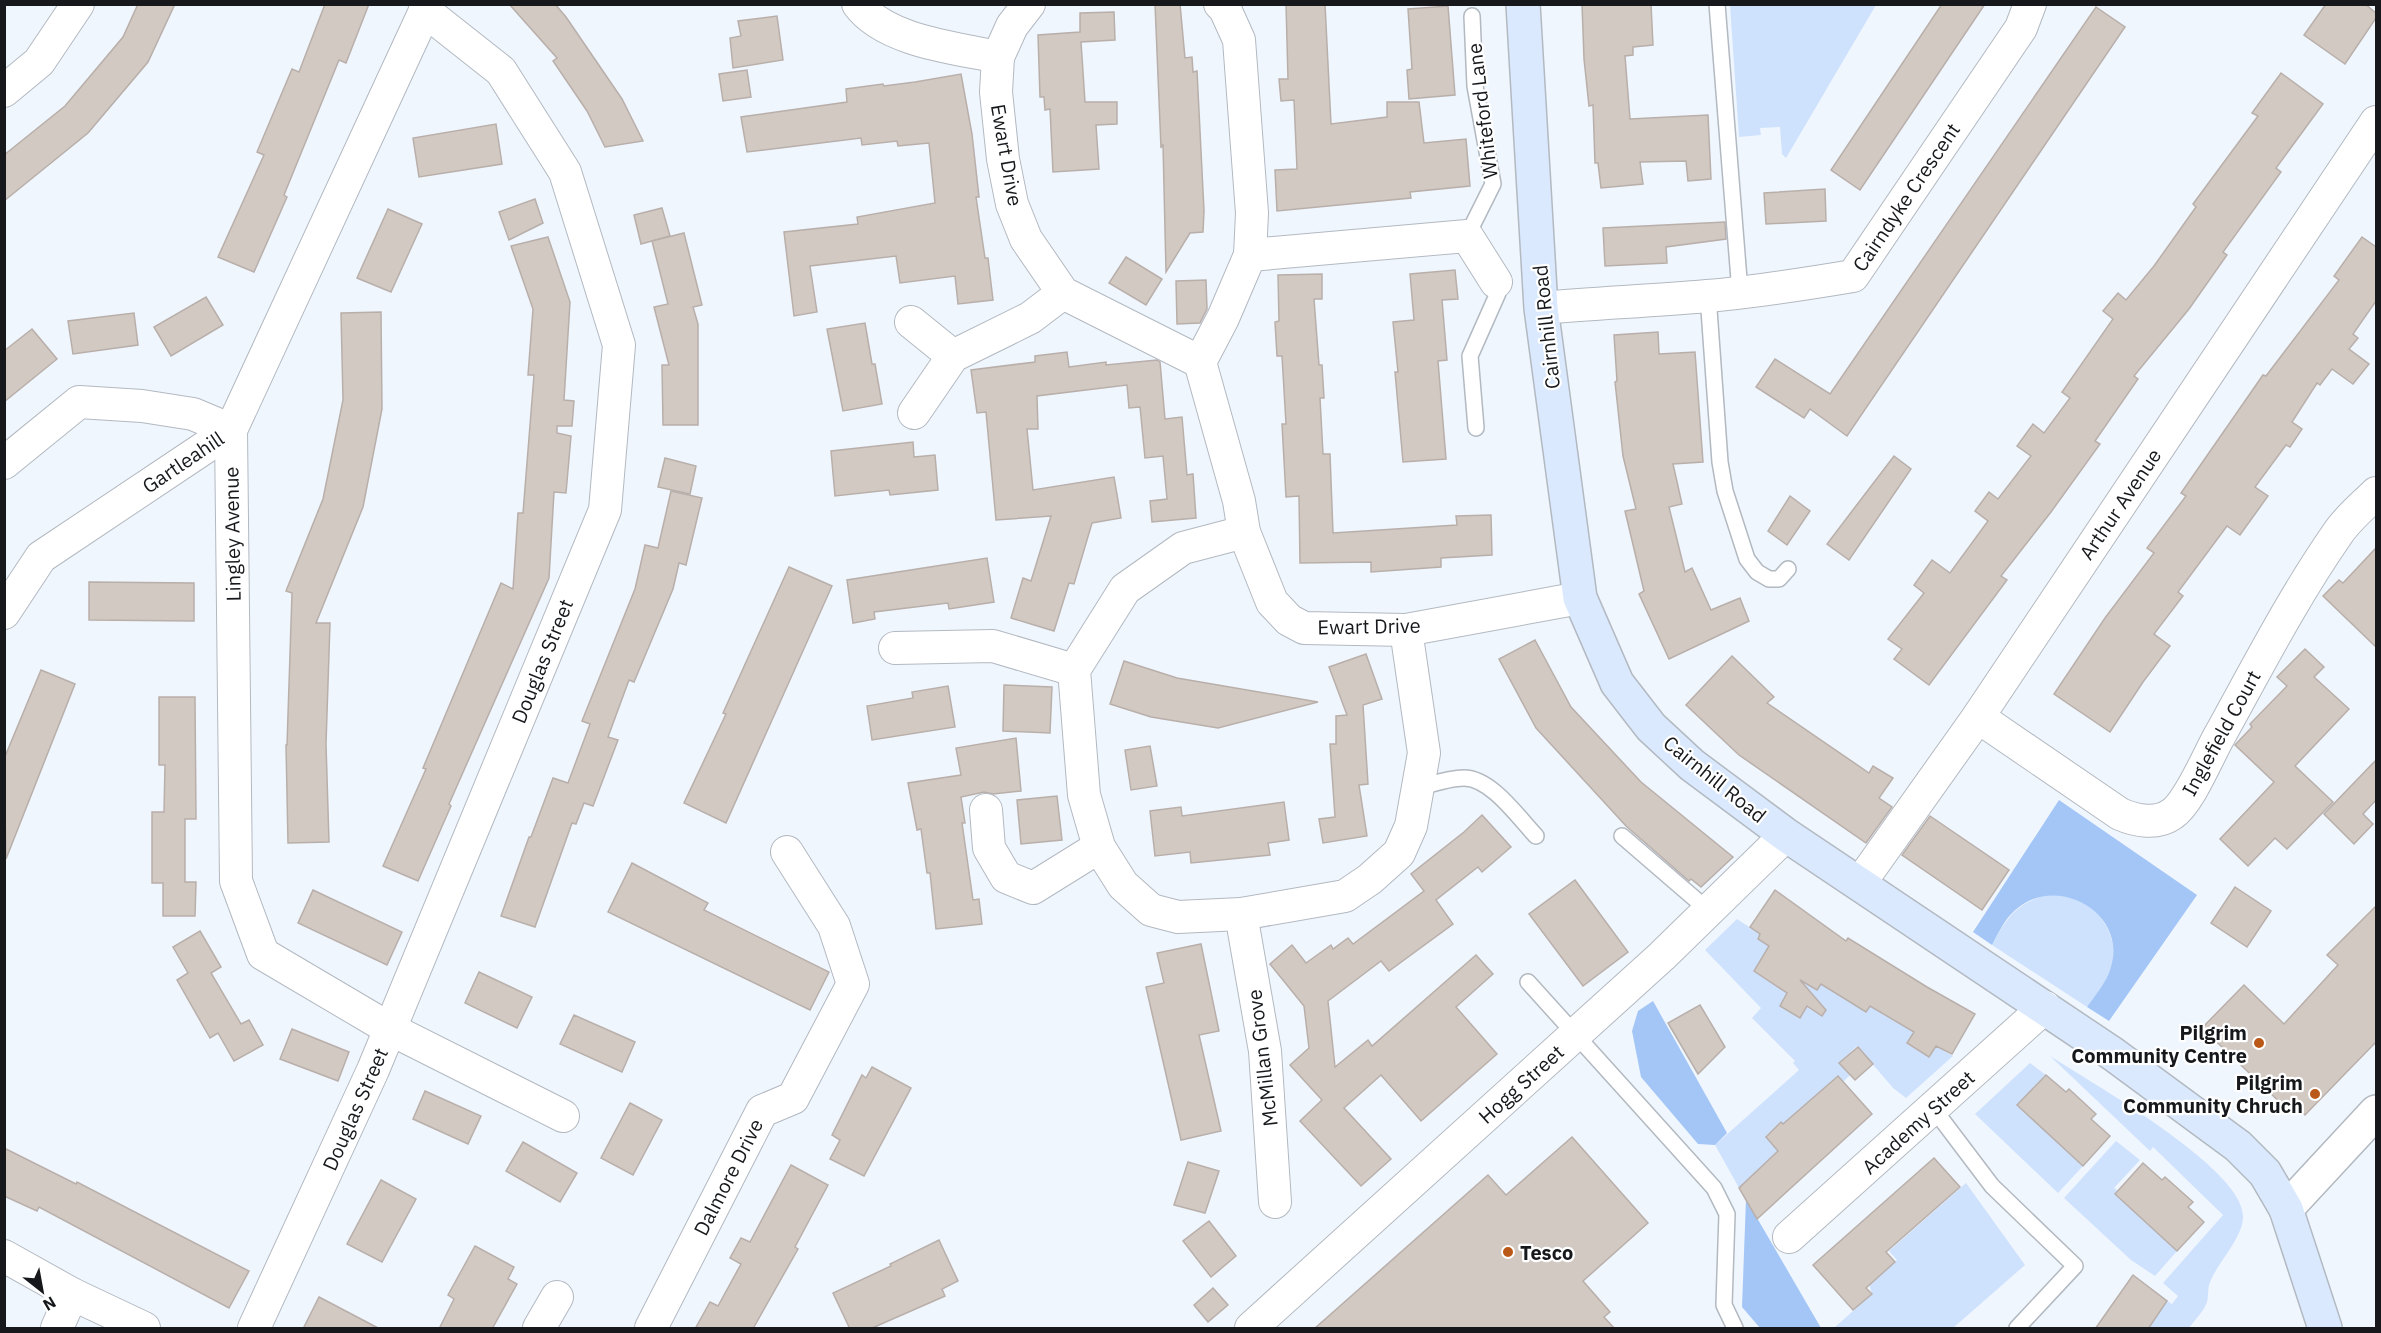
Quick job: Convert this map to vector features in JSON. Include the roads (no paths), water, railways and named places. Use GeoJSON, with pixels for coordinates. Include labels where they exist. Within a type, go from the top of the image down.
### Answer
{"type":"FeatureCollection","features":[{"type":"Feature","properties":{"kind":"main road","name":"Cairnhill Road"},"geometry":{"type":"LineString","coordinates":[[1523,4],[1541,308],[1580,598],[1617,683],[1651,727],[1692,765],[1786,835],[2113,1053],[2238,1146],[2265,1173],[2286,1209],[2325,1329]]}},
{"type":"Feature","properties":{"kind":"street"},"geometry":{"type":"LineString","coordinates":[[4,91],[39,62],[78,4]]}},
{"type":"Feature","properties":{"kind":"street"},"geometry":{"type":"LineString","coordinates":[[858,4],[878,22],[903,34],[926,42],[998,57]]}},
{"type":"Feature","properties":{"kind":"street","name":"Ewart Drive"},"geometry":{"type":"LineString","coordinates":[[1029,4],[1012,26],[998,57],[996,92],[1012,204],[1026,239],[1063,293],[1200,362],[1239,501],[1244,532],[1272,602],[1289,620],[1305,628],[1406,630],[1580,598]]}},
{"type":"Feature","properties":{"kind":"street"},"geometry":{"type":"LineString","coordinates":[[1200,362],[1223,318],[1250,255],[1252,213],[1239,40],[1225,9],[1220,4]]}},
{"type":"Feature","properties":{"kind":"street","name":"Cairndyke Crescent"},"geometry":{"type":"LineString","coordinates":[[1541,308],[1708,296],[1783,288],[1853,276],[2020,28],[2030,4]]}},
{"type":"Feature","properties":{"kind":"street","name":"Lingley Avenue"},"geometry":{"type":"LineString","coordinates":[[425,8],[231,430],[236,881],[263,954],[390,1029],[563,1116]]}},
{"type":"Feature","properties":{"kind":"street","name":"Douglas Street"},"geometry":{"type":"LineString","coordinates":[[254,1329],[390,1029],[605,510],[619,345],[565,172],[501,71],[425,8]]}},
{"type":"Feature","properties":{"kind":"street","name":"Arthur Avenue"},"geometry":{"type":"LineString","coordinates":[[1860,883],[1978,717],[2376,122]]}},
{"type":"Feature","properties":{"kind":"street"},"geometry":{"type":"LineString","coordinates":[[1250,255],[1467,236],[1496,282]]}},
{"type":"Feature","properties":{"kind":"street"},"geometry":{"type":"LineString","coordinates":[[914,413],[953,356],[1030,318],[1063,293]]}},
{"type":"Feature","properties":{"kind":"street"},"geometry":{"type":"LineString","coordinates":[[911,322],[953,356]]}},
{"type":"Feature","properties":{"kind":"street","name":"Gartleahill"},"geometry":{"type":"LineString","coordinates":[[4,463],[79,402],[142,406],[194,414],[231,430]]}},
{"type":"Feature","properties":{"kind":"street","name":"Gartleahill"},"geometry":{"type":"LineString","coordinates":[[5,612],[41,557],[231,430]]}},
{"type":"Feature","properties":{"kind":"street","name":"Inglefield Court"},"geometry":{"type":"LineString","coordinates":[[1978,717],[2120,814],[2143,821],[2172,815],[2179,809],[2192,788],[2211,749],[2282,624],[2339,531],[2376,493]]}},
{"type":"Feature","properties":{"kind":"street"},"geometry":{"type":"LineString","coordinates":[[1244,532],[1183,548],[1125,589],[1074,670],[1084,795],[1099,847],[1123,885],[1151,910],[1178,917],[1241,914],[1345,896],[1370,879],[1399,853],[1411,826],[1424,753],[1406,630]]}},
{"type":"Feature","properties":{"kind":"street"},"geometry":{"type":"LineString","coordinates":[[895,648],[993,646],[1074,670]]}},
{"type":"Feature","properties":{"kind":"street"},"geometry":{"type":"LineString","coordinates":[[986,810],[988,848],[1000,868],[1006,877],[1033,888],[1099,847]]}},
{"type":"Feature","properties":{"kind":"street","name":"Hogg Street"},"geometry":{"type":"LineString","coordinates":[[1251,1329],[1575,1035],[1709,911],[1786,835]]}},
{"type":"Feature","properties":{"kind":"street","name":"Dalmore Drive"},"geometry":{"type":"LineString","coordinates":[[651,1329],[762,1111],[794,1098],[853,984],[834,926],[787,852]]}},
{"type":"Feature","properties":{"kind":"street","name":"McMillan Grove"},"geometry":{"type":"LineString","coordinates":[[1241,914],[1265,1051],[1275,1202]]}},
{"type":"Feature","properties":{"kind":"street","name":"Academy Street"},"geometry":{"type":"LineString","coordinates":[[1789,1237],[2045,1007]]}},
{"type":"Feature","properties":{"kind":"street"},"geometry":{"type":"LineString","coordinates":[[2286,1209],[2376,1112]]}},
{"type":"Feature","properties":{"kind":"street"},"geometry":{"type":"LineString","coordinates":[[4,1256],[144,1329]]}},
{"type":"Feature","properties":{"kind":"street"},"geometry":{"type":"LineString","coordinates":[[57,1329],[72,1293]]}},
{"type":"Feature","properties":{"kind":"street"},"geometry":{"type":"LineString","coordinates":[[539,1329],[557,1297]]}},
{"type":"Feature","properties":{"kind":"lane"},"geometry":{"type":"LineString","coordinates":[[1717,4],[1740,292]]}},
{"type":"Feature","properties":{"kind":"lane","name":"Whiteford Lane"},"geometry":{"type":"LineString","coordinates":[[1467,236],[1493,184],[1475,86],[1472,16]]}},
{"type":"Feature","properties":{"kind":"lane"},"geometry":{"type":"LineString","coordinates":[[1476,428],[1470,356],[1498,293],[1496,282]]}},
{"type":"Feature","properties":{"kind":"lane"},"geometry":{"type":"LineString","coordinates":[[1708,296],[1720,462],[1725,491],[1747,559],[1757,572],[1769,579],[1779,579],[1788,569]]}},
{"type":"Feature","properties":{"kind":"lane"},"geometry":{"type":"LineString","coordinates":[[1418,788],[1463,778],[1479,780],[1491,788],[1536,836]]}},
{"type":"Feature","properties":{"kind":"lane"},"geometry":{"type":"LineString","coordinates":[[1622,836],[1709,911]]}},
{"type":"Feature","properties":{"kind":"lane"},"geometry":{"type":"LineString","coordinates":[[1528,982],[1714,1188],[1726,1214],[1724,1305],[1735,1329]]}},
{"type":"Feature","properties":{"kind":"lane"},"geometry":{"type":"LineString","coordinates":[[1933,1108],[1992,1186],[2075,1266],[2017,1329]]}},
{"type":"Feature","properties":{"kind":"place","name":"Pilgrim Community Centre"},"geometry":{"type":"Point","coordinates":[2259,1043]}},
{"type":"Feature","properties":{"kind":"place","name":"Pilgrim Community Chruch"},"geometry":{"type":"Point","coordinates":[2315,1094]}},
{"type":"Feature","properties":{"kind":"place","name":"Tesco"},"geometry":{"type":"Point","coordinates":[1508,1252]}}]}
